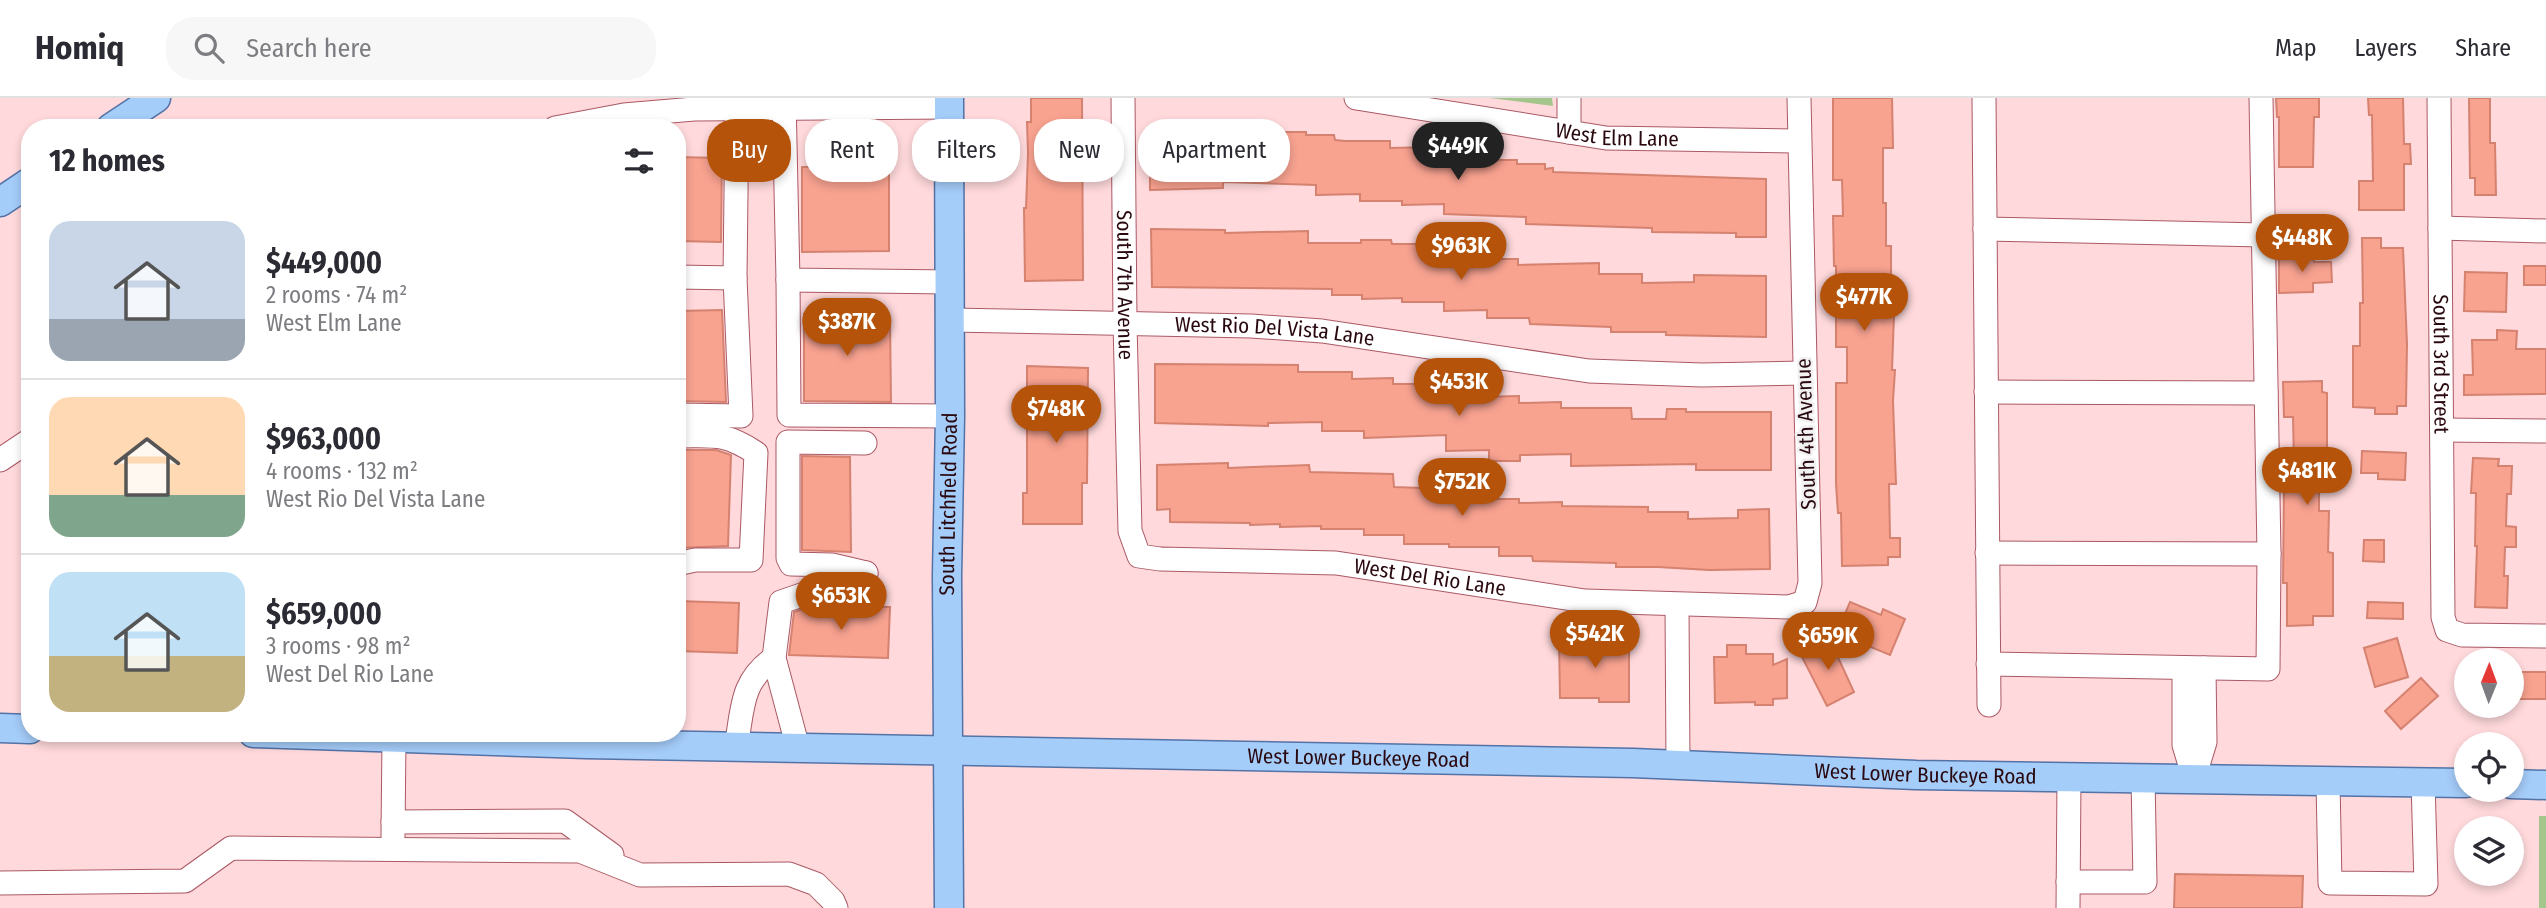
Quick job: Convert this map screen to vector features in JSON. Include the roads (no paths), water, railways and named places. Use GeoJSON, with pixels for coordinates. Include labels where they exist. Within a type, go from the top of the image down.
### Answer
{"type":"FeatureCollection","features":[{"type":"Feature","properties":{"kind":"main road"},"geometry":{"type":"LineString","coordinates":[[124,119],[156,98]]}},
{"type":"Feature","properties":{"kind":"main road","name":"South Litchfield Road"},"geometry":{"type":"LineString","coordinates":[[949,102],[949,908]]}},
{"type":"Feature","properties":{"kind":"main road"},"geometry":{"type":"LineString","coordinates":[[0,202],[21,188]]}},
{"type":"Feature","properties":{"kind":"main road"},"geometry":{"type":"LineString","coordinates":[[0,728],[21,729]]}},
{"type":"Feature","properties":{"kind":"main road","name":"West Lower Buckeye Road"},"geometry":{"type":"LineString","coordinates":[[642,742],[736,747],[1678,765],[1916,775],[2454,783]]}},
{"type":"Feature","properties":{"kind":"main road"},"geometry":{"type":"LineString","coordinates":[[2524,784],[2546,785]]}},
{"type":"Feature","properties":{"kind":"street","name":"South 7th Avenue"},"geometry":{"type":"LineString","coordinates":[[1123,98],[1130,531],[1139,556]]}},
{"type":"Feature","properties":{"kind":"street","name":"West Elm Lane"},"geometry":{"type":"LineString","coordinates":[[1356,98],[1606,138],[1799,141]]}},
{"type":"Feature","properties":{"kind":"street"},"geometry":{"type":"LineString","coordinates":[[1569,98],[1569,132]]}},
{"type":"Feature","properties":{"kind":"street","name":"South 4th Avenue"},"geometry":{"type":"LineString","coordinates":[[1799,98],[1810,583],[1805,602]]}},
{"type":"Feature","properties":{"kind":"street"},"geometry":{"type":"LineString","coordinates":[[1984,98],[1989,705]]}},
{"type":"Feature","properties":{"kind":"street"},"geometry":{"type":"LineString","coordinates":[[1988,664],[2268,669],[2269,554],[2261,98]]}},
{"type":"Feature","properties":{"kind":"street","name":"South 3rd Street"},"geometry":{"type":"LineString","coordinates":[[2439,98],[2443,617],[2447,630],[2462,635],[2546,636]]}},
{"type":"Feature","properties":{"kind":"street"},"geometry":{"type":"LineString","coordinates":[[603,119],[694,109],[737,109],[785,104],[949,102]]}},
{"type":"Feature","properties":{"kind":"street"},"geometry":{"type":"LineString","coordinates":[[785,104],[789,415],[950,416]]}},
{"type":"Feature","properties":{"kind":"street"},"geometry":{"type":"LineString","coordinates":[[686,415],[741,416],[735,278],[737,109]]}},
{"type":"Feature","properties":{"kind":"street"},"geometry":{"type":"LineString","coordinates":[[2440,228],[2546,231]]}},
{"type":"Feature","properties":{"kind":"street"},"geometry":{"type":"LineString","coordinates":[[1985,229],[2263,235]]}},
{"type":"Feature","properties":{"kind":"street"},"geometry":{"type":"LineString","coordinates":[[686,277],[735,278]]}},
{"type":"Feature","properties":{"kind":"street"},"geometry":{"type":"LineString","coordinates":[[788,280],[950,282]]}},
{"type":"Feature","properties":{"kind":"street","name":"West Rio Del Vista Lane"},"geometry":{"type":"LineString","coordinates":[[951,320],[1251,326],[1322,331],[1589,371],[1702,375],[1804,373]]}},
{"type":"Feature","properties":{"kind":"street"},"geometry":{"type":"LineString","coordinates":[[1986,392],[2266,393]]}},
{"type":"Feature","properties":{"kind":"street"},"geometry":{"type":"LineString","coordinates":[[2442,430],[2546,431]]}},
{"type":"Feature","properties":{"kind":"street"},"geometry":{"type":"LineString","coordinates":[[686,436],[734,439],[756,453],[751,560],[686,562]]}},
{"type":"Feature","properties":{"kind":"street"},"geometry":{"type":"LineString","coordinates":[[798,748],[774,658],[781,602],[866,573],[832,565],[791,564],[789,561],[788,442],[865,443]]}},
{"type":"Feature","properties":{"kind":"street"},"geometry":{"type":"LineString","coordinates":[[0,460],[21,446]]}},
{"type":"Feature","properties":{"kind":"street"},"geometry":{"type":"LineString","coordinates":[[1987,553],[2269,554]]}},
{"type":"Feature","properties":{"kind":"street","name":"West Del Rio Lane"},"geometry":{"type":"LineString","coordinates":[[1139,556],[1160,559],[1336,563],[1585,601],[1789,607],[1805,602]]}},
{"type":"Feature","properties":{"kind":"street"},"geometry":{"type":"LineString","coordinates":[[1677,605],[1678,765]]}},
{"type":"Feature","properties":{"kind":"street"},"geometry":{"type":"LineString","coordinates":[[736,747],[748,685],[759,669],[774,658]]}},
{"type":"Feature","properties":{"kind":"street"},"geometry":{"type":"LineString","coordinates":[[2194,668],[2184,745],[2194,778]]}},
{"type":"Feature","properties":{"kind":"street"},"geometry":{"type":"LineString","coordinates":[[393,849],[394,742]]}},
{"type":"Feature","properties":{"kind":"street"},"geometry":{"type":"LineString","coordinates":[[2068,776],[2068,908]]}},
{"type":"Feature","properties":{"kind":"street"},"geometry":{"type":"LineString","coordinates":[[2068,882],[2145,882],[2143,778]]}},
{"type":"Feature","properties":{"kind":"street"},"geometry":{"type":"LineString","coordinates":[[2328,781],[2330,883],[2426,884],[2423,782]]}},
{"type":"Feature","properties":{"kind":"street"},"geometry":{"type":"LineString","coordinates":[[393,822],[565,821],[640,875]]}},
{"type":"Feature","properties":{"kind":"street"},"geometry":{"type":"LineString","coordinates":[[0,883],[185,881],[231,848],[580,851],[640,875],[789,874],[816,884],[836,908]]}}]}
